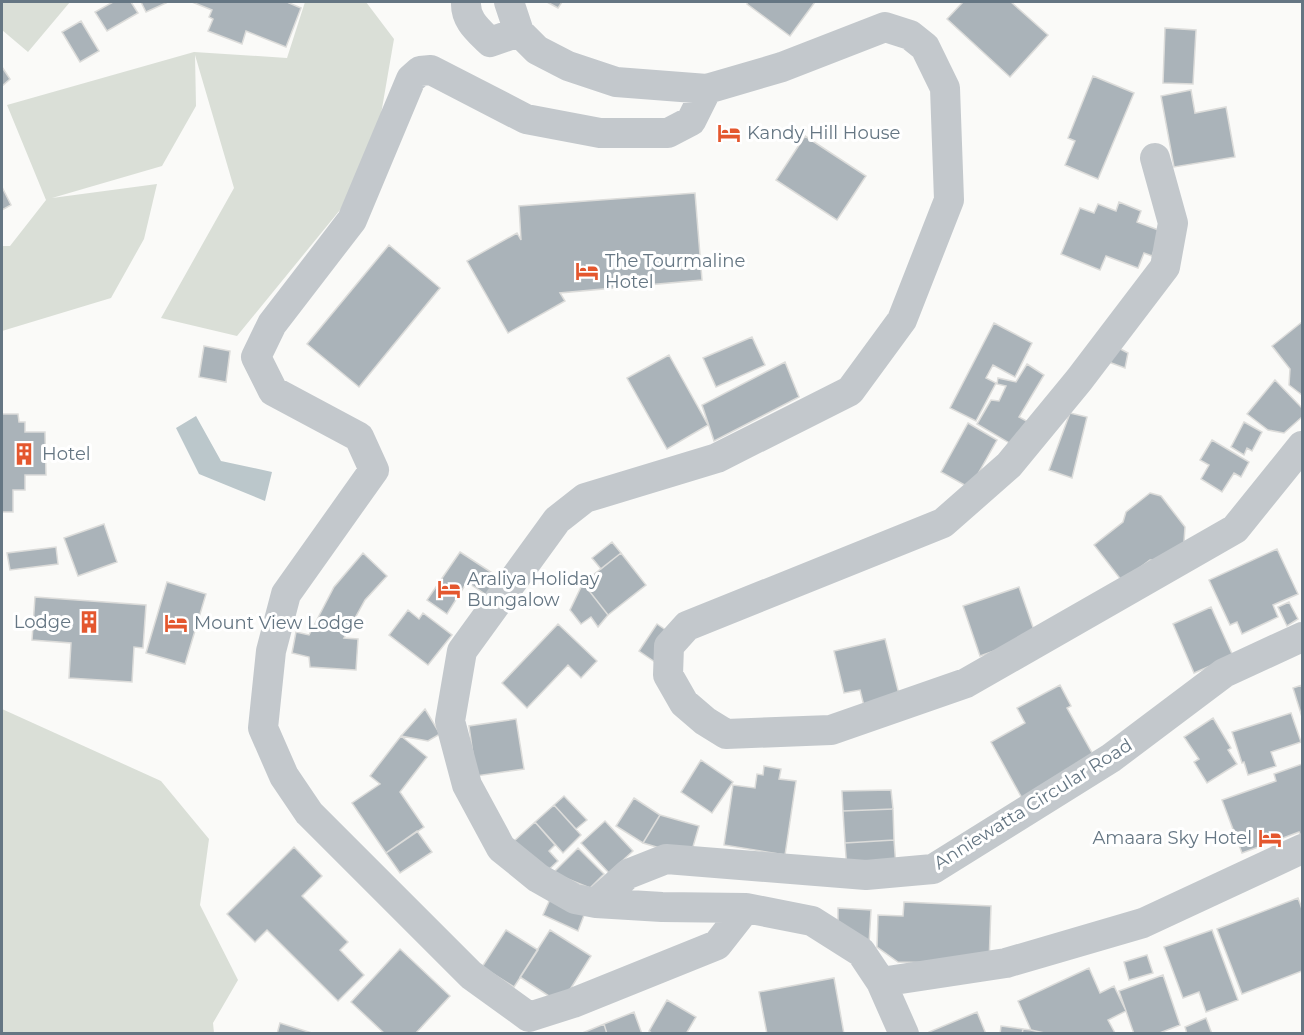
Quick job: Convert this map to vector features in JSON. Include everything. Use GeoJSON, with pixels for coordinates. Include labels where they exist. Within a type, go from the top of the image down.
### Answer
{"type":"FeatureCollection","features":[{"type":"Feature","properties":{"kind":"street"},"geometry":{"type":"LineString","coordinates":[[466,2],[472,25],[490,42],[519,32]]}},
{"type":"Feature","properties":{"kind":"street"},"geometry":{"type":"LineString","coordinates":[[509,2],[519,32],[537,50],[568,66],[616,82],[707,89],[782,67],[885,27],[910,35],[925,47],[945,88],[949,200],[902,320],[850,391],[717,458],[585,498],[557,520],[462,651],[450,721],[467,786],[501,848],[538,878],[575,899],[596,903],[746,908],[812,921],[861,952],[880,982],[904,1034]]}},
{"type":"Feature","properties":{"kind":"street"},"geometry":{"type":"LineString","coordinates":[[707,89],[691,121],[669,133],[600,133],[526,119],[431,70],[420,71],[411,79],[352,220],[272,324],[256,357],[273,391],[359,437],[374,470],[286,594],[271,651],[263,728],[284,776],[309,813],[471,975],[529,1017],[573,1003],[717,945],[746,908]]}},
{"type":"Feature","properties":{"kind":"street"},"geometry":{"type":"LineString","coordinates":[[1155,158],[1173,223],[1166,267],[1079,381],[1009,465],[943,523],[687,626],[669,645],[668,675],[684,703],[705,721],[726,734],[831,730],[966,683],[1235,529],[1302,446]]}},
{"type":"Feature","properties":{"kind":"street","name":"Anniewatta Circular Road"},"geometry":{"type":"LineString","coordinates":[[596,903],[628,874],[666,860],[866,875],[933,869],[1111,758],[1224,673],[1302,637]]}},
{"type":"Feature","properties":{"kind":"street"},"geometry":{"type":"LineString","coordinates":[[880,982],[1006,963],[1143,923],[1302,849]]}},
{"type":"Feature","properties":{"kind":"shaded area"},"geometry":{"type":"Polygon","coordinates":[[[2,2],[70,2],[28,52],[2,30],[2,2]]]}},
{"type":"Feature","properties":{"kind":"shaded area"},"geometry":{"type":"Polygon","coordinates":[[[305,2],[366,2],[394,39],[371,172],[237,336],[161,318],[234,188],[195,55],[196,106],[162,166],[52,198],[157,184],[144,239],[111,298],[2,331],[2,246],[10,246],[46,200],[7,105],[194,52],[287,58],[305,2]]]}},
{"type":"Feature","properties":{"kind":"shaded area"},"geometry":{"type":"Polygon","coordinates":[[[196,416],[221,461],[272,472],[265,501],[199,474],[176,428],[196,416]]]}},
{"type":"Feature","properties":{"kind":"shaded area"},"geometry":{"type":"Polygon","coordinates":[[[2,709],[161,781],[209,839],[200,905],[238,980],[213,1023],[214,1033],[2,1033],[2,709]]]}},
{"type":"Feature","properties":{"kind":"building"},"geometry":{"type":"Polygon","coordinates":[[[113,2],[131,2],[138,13],[107,31],[95,12],[113,2]]]}},
{"type":"Feature","properties":{"kind":"building"},"geometry":{"type":"Polygon","coordinates":[[[141,2],[165,2],[166,3],[146,12],[141,2]]]}},
{"type":"Feature","properties":{"kind":"building"},"geometry":{"type":"Polygon","coordinates":[[[192,2],[290,2],[301,8],[286,47],[246,31],[242,44],[208,31],[213,19],[209,17],[212,10],[192,2]]]}},
{"type":"Feature","properties":{"kind":"building"},"geometry":{"type":"Polygon","coordinates":[[[547,2],[562,2],[558,8],[547,2]]]}},
{"type":"Feature","properties":{"kind":"building"},"geometry":{"type":"Polygon","coordinates":[[[748,2],[815,2],[790,36],[747,4],[748,2]]]}},
{"type":"Feature","properties":{"kind":"building"},"geometry":{"type":"Polygon","coordinates":[[[963,2],[1011,2],[1048,35],[1010,77],[947,19],[963,2]]]}},
{"type":"Feature","properties":{"kind":"building"},"geometry":{"type":"Polygon","coordinates":[[[81,21],[99,51],[80,62],[62,32],[81,21]]]}},
{"type":"Feature","properties":{"kind":"building"},"geometry":{"type":"Polygon","coordinates":[[[1165,28],[1196,30],[1193,84],[1163,83],[1165,28]]]}},
{"type":"Feature","properties":{"kind":"building"},"geometry":{"type":"Polygon","coordinates":[[[2,67],[10,79],[2,86],[2,67]]]}},
{"type":"Feature","properties":{"kind":"building"},"geometry":{"type":"Polygon","coordinates":[[[1093,76],[1134,93],[1098,179],[1065,165],[1075,141],[1068,138],[1093,76]]]}},
{"type":"Feature","properties":{"kind":"building"},"geometry":{"type":"Polygon","coordinates":[[[1191,90],[1195,113],[1226,107],[1235,157],[1174,167],[1161,96],[1191,90]]]}},
{"type":"Feature","properties":{"kind":"building"},"geometry":{"type":"Polygon","coordinates":[[[805,136],[866,176],[837,220],[776,180],[805,136]]]}},
{"type":"Feature","properties":{"kind":"building"},"geometry":{"type":"Polygon","coordinates":[[[2,187],[11,205],[2,210],[2,187]]]}},
{"type":"Feature","properties":{"kind":"building","name":"The Tourmaline Hotel"},"geometry":{"type":"Polygon","coordinates":[[[695,193],[702,280],[560,293],[565,301],[508,333],[467,261],[517,233],[521,240],[519,206],[695,193]]]}},
{"type":"Feature","properties":{"kind":"building"},"geometry":{"type":"Polygon","coordinates":[[[1119,202],[1141,211],[1137,222],[1161,231],[1152,256],[1144,253],[1138,268],[1106,256],[1100,270],[1061,254],[1080,208],[1094,213],[1098,204],[1116,211],[1119,202]]]}},
{"type":"Feature","properties":{"kind":"building"},"geometry":{"type":"Polygon","coordinates":[[[389,245],[440,288],[359,387],[307,344],[389,245]]]}},
{"type":"Feature","properties":{"kind":"building"},"geometry":{"type":"Polygon","coordinates":[[[1302,322],[1302,395],[1289,385],[1290,369],[1272,346],[1302,322]]]}},
{"type":"Feature","properties":{"kind":"building"},"geometry":{"type":"Polygon","coordinates":[[[994,323],[1032,343],[1015,377],[993,365],[986,378],[996,383],[976,421],[950,408],[994,323]]]}},
{"type":"Feature","properties":{"kind":"building"},"geometry":{"type":"Polygon","coordinates":[[[752,337],[765,365],[716,387],[703,358],[752,337]]]}},
{"type":"Feature","properties":{"kind":"building"},"geometry":{"type":"Polygon","coordinates":[[[1111,344],[1128,353],[1125,368],[1106,361],[1111,344]]]}},
{"type":"Feature","properties":{"kind":"building"},"geometry":{"type":"Polygon","coordinates":[[[204,346],[230,351],[226,382],[199,377],[204,346]]]}},
{"type":"Feature","properties":{"kind":"building"},"geometry":{"type":"Polygon","coordinates":[[[669,355],[708,425],[667,449],[627,378],[669,355]]]}},
{"type":"Feature","properties":{"kind":"building"},"geometry":{"type":"Polygon","coordinates":[[[785,362],[799,397],[714,441],[702,405],[785,362]]]}},
{"type":"Feature","properties":{"kind":"building"},"geometry":{"type":"Polygon","coordinates":[[[1027,364],[1044,375],[1019,417],[1032,424],[1018,448],[977,424],[991,400],[999,401],[1006,386],[997,384],[998,378],[1016,382],[1027,364]]]}},
{"type":"Feature","properties":{"kind":"building"},"geometry":{"type":"Polygon","coordinates":[[[1275,380],[1302,408],[1302,417],[1284,433],[1268,430],[1247,414],[1275,380]]]}},
{"type":"Feature","properties":{"kind":"building"},"geometry":{"type":"Polygon","coordinates":[[[1070,413],[1087,417],[1072,478],[1049,470],[1070,413]]]}},
{"type":"Feature","properties":{"kind":"building","name":"Hotel"},"geometry":{"type":"Polygon","coordinates":[[[2,414],[18,414],[19,422],[25,422],[25,432],[45,432],[46,475],[25,475],[25,490],[13,490],[13,512],[2,512],[2,414]]]}},
{"type":"Feature","properties":{"kind":"building"},"geometry":{"type":"Polygon","coordinates":[[[1244,422],[1262,432],[1252,451],[1247,448],[1244,455],[1231,447],[1244,422]]]}},
{"type":"Feature","properties":{"kind":"building"},"geometry":{"type":"Polygon","coordinates":[[[968,423],[997,440],[970,488],[941,472],[968,423]]]}},
{"type":"Feature","properties":{"kind":"building"},"geometry":{"type":"Polygon","coordinates":[[[1212,440],[1249,462],[1241,477],[1234,473],[1222,492],[1201,479],[1209,465],[1200,460],[1212,440]]]}},
{"type":"Feature","properties":{"kind":"building"},"geometry":{"type":"Polygon","coordinates":[[[1150,493],[1161,496],[1185,527],[1184,542],[1161,560],[1150,560],[1122,581],[1094,545],[1123,522],[1126,512],[1150,493]]]}},
{"type":"Feature","properties":{"kind":"building"},"geometry":{"type":"Polygon","coordinates":[[[104,524],[117,562],[78,576],[64,538],[104,524]]]}},
{"type":"Feature","properties":{"kind":"building"},"geometry":{"type":"Polygon","coordinates":[[[612,542],[621,553],[601,569],[592,558],[612,542]]]}},
{"type":"Feature","properties":{"kind":"building"},"geometry":{"type":"Polygon","coordinates":[[[56,547],[58,564],[10,570],[7,553],[56,547]]]}},
{"type":"Feature","properties":{"kind":"building"},"geometry":{"type":"Polygon","coordinates":[[[1277,549],[1298,594],[1273,605],[1278,617],[1242,634],[1237,622],[1230,625],[1209,580],[1277,549]]]}},
{"type":"Feature","properties":{"kind":"building","name":"Araliya Holiday Bungalow"},"geometry":{"type":"Polygon","coordinates":[[[460,552],[500,578],[488,596],[467,582],[447,614],[427,600],[460,552]]]}},
{"type":"Feature","properties":{"kind":"building"},"geometry":{"type":"Polygon","coordinates":[[[363,553],[387,576],[365,600],[344,638],[358,639],[356,670],[310,667],[309,657],[292,653],[296,632],[309,635],[334,587],[363,553]]]}},
{"type":"Feature","properties":{"kind":"building"},"geometry":{"type":"Polygon","coordinates":[[[621,553],[646,585],[608,615],[583,583],[621,553]]]}},
{"type":"Feature","properties":{"kind":"building","name":"Mount View Lodge"},"geometry":{"type":"Polygon","coordinates":[[[167,582],[206,594],[185,664],[146,653],[167,582]]]}},
{"type":"Feature","properties":{"kind":"building"},"geometry":{"type":"Polygon","coordinates":[[[583,583],[608,615],[598,627],[591,617],[581,624],[570,610],[583,583]]]}},
{"type":"Feature","properties":{"kind":"building"},"geometry":{"type":"Polygon","coordinates":[[[1019,587],[1036,636],[980,656],[963,606],[1019,587]]]}},
{"type":"Feature","properties":{"kind":"building","name":"Lodge"},"geometry":{"type":"Polygon","coordinates":[[[35,597],[146,605],[143,648],[134,647],[132,682],[69,678],[71,643],[32,640],[35,597]]]}},
{"type":"Feature","properties":{"kind":"building"},"geometry":{"type":"Polygon","coordinates":[[[1289,602],[1298,619],[1287,626],[1278,607],[1289,602]]]}},
{"type":"Feature","properties":{"kind":"building"},"geometry":{"type":"Polygon","coordinates":[[[1211,607],[1233,656],[1194,673],[1173,624],[1211,607]]]}},
{"type":"Feature","properties":{"kind":"building"},"geometry":{"type":"Polygon","coordinates":[[[408,610],[419,619],[423,613],[452,635],[428,665],[389,635],[408,610]]]}},
{"type":"Feature","properties":{"kind":"building"},"geometry":{"type":"Polygon","coordinates":[[[558,624],[597,661],[581,678],[568,665],[527,708],[502,683],[558,624]]]}},
{"type":"Feature","properties":{"kind":"building"},"geometry":{"type":"Polygon","coordinates":[[[657,624],[673,635],[655,662],[639,651],[657,624]]]}},
{"type":"Feature","properties":{"kind":"building"},"geometry":{"type":"Polygon","coordinates":[[[885,639],[900,698],[864,706],[860,690],[844,693],[834,651],[885,639]]]}},
{"type":"Feature","properties":{"kind":"building"},"geometry":{"type":"Polygon","coordinates":[[[1060,685],[1071,706],[1067,708],[1096,760],[1023,800],[991,742],[1025,723],[1017,708],[1060,685]]]}},
{"type":"Feature","properties":{"kind":"building"},"geometry":{"type":"Polygon","coordinates":[[[1302,685],[1302,717],[1293,688],[1302,685]]]}},
{"type":"Feature","properties":{"kind":"building"},"geometry":{"type":"Polygon","coordinates":[[[425,709],[440,734],[428,741],[401,736],[425,709]]]}},
{"type":"Feature","properties":{"kind":"building"},"geometry":{"type":"Polygon","coordinates":[[[1291,713],[1301,742],[1271,752],[1276,766],[1248,775],[1232,732],[1291,713]]]}},
{"type":"Feature","properties":{"kind":"building"},"geometry":{"type":"Polygon","coordinates":[[[1213,718],[1231,748],[1228,750],[1237,764],[1207,783],[1194,762],[1199,759],[1184,737],[1213,718]]]}},
{"type":"Feature","properties":{"kind":"building"},"geometry":{"type":"Polygon","coordinates":[[[516,719],[524,769],[476,776],[469,726],[516,719]]]}},
{"type":"Feature","properties":{"kind":"building"},"geometry":{"type":"Polygon","coordinates":[[[401,736],[427,757],[400,792],[424,827],[386,853],[352,803],[380,784],[370,776],[401,736]]]}},
{"type":"Feature","properties":{"kind":"building"},"geometry":{"type":"Polygon","coordinates":[[[701,760],[733,782],[712,813],[681,792],[701,760]]]}},
{"type":"Feature","properties":{"kind":"building"},"geometry":{"type":"Polygon","coordinates":[[[1302,764],[1302,839],[1299,832],[1242,853],[1222,800],[1276,781],[1274,774],[1302,764]]]}},
{"type":"Feature","properties":{"kind":"building"},"geometry":{"type":"Polygon","coordinates":[[[764,766],[781,769],[779,779],[796,781],[785,855],[724,845],[733,785],[755,788],[757,774],[763,775],[764,766]]]}},
{"type":"Feature","properties":{"kind":"building"},"geometry":{"type":"Polygon","coordinates":[[[891,790],[893,809],[843,811],[842,791],[891,790]]]}},
{"type":"Feature","properties":{"kind":"building"},"geometry":{"type":"Polygon","coordinates":[[[564,796],[587,820],[576,829],[554,805],[564,796]]]}},
{"type":"Feature","properties":{"kind":"building"},"geometry":{"type":"Polygon","coordinates":[[[634,798],[660,815],[643,843],[616,826],[634,798]]]}},
{"type":"Feature","properties":{"kind":"building"},"geometry":{"type":"Polygon","coordinates":[[[554,805],[581,835],[563,853],[535,822],[554,805]]]}},
{"type":"Feature","properties":{"kind":"building"},"geometry":{"type":"Polygon","coordinates":[[[893,809],[894,840],[845,843],[843,811],[893,809]]]}},
{"type":"Feature","properties":{"kind":"building"},"geometry":{"type":"Polygon","coordinates":[[[660,815],[699,826],[690,857],[643,843],[660,815]]]}},
{"type":"Feature","properties":{"kind":"building"},"geometry":{"type":"Polygon","coordinates":[[[605,821],[633,851],[609,873],[581,843],[605,821]]]}},
{"type":"Feature","properties":{"kind":"building"},"geometry":{"type":"Polygon","coordinates":[[[535,822],[555,845],[549,851],[558,861],[543,875],[513,842],[535,822]]]}},
{"type":"Feature","properties":{"kind":"building"},"geometry":{"type":"Polygon","coordinates":[[[417,831],[432,852],[400,873],[386,853],[417,831]]]}},
{"type":"Feature","properties":{"kind":"building"},"geometry":{"type":"Polygon","coordinates":[[[894,840],[896,867],[847,870],[845,843],[894,840]]]}},
{"type":"Feature","properties":{"kind":"building"},"geometry":{"type":"Polygon","coordinates":[[[294,847],[322,876],[302,896],[348,942],[340,950],[364,975],[338,1001],[267,930],[255,942],[227,914],[294,847]]]}},
{"type":"Feature","properties":{"kind":"building"},"geometry":{"type":"Polygon","coordinates":[[[578,848],[604,874],[590,888],[553,873],[578,848]]]}},
{"type":"Feature","properties":{"kind":"building"},"geometry":{"type":"Polygon","coordinates":[[[552,895],[586,910],[578,931],[543,915],[552,895]]]}},
{"type":"Feature","properties":{"kind":"building"},"geometry":{"type":"Polygon","coordinates":[[[1298,898],[1302,909],[1302,971],[1242,994],[1217,929],[1298,898]]]}},
{"type":"Feature","properties":{"kind":"building"},"geometry":{"type":"Polygon","coordinates":[[[904,902],[991,906],[989,964],[898,962],[877,947],[878,915],[903,916],[904,902]]]}},
{"type":"Feature","properties":{"kind":"building"},"geometry":{"type":"Polygon","coordinates":[[[838,908],[871,910],[869,944],[838,926],[838,908]]]}},
{"type":"Feature","properties":{"kind":"building"},"geometry":{"type":"Polygon","coordinates":[[[506,930],[538,950],[514,987],[482,967],[506,930]]]}},
{"type":"Feature","properties":{"kind":"building"},"geometry":{"type":"Polygon","coordinates":[[[550,930],[591,956],[561,1004],[520,977],[550,930]]]}},
{"type":"Feature","properties":{"kind":"building"},"geometry":{"type":"Polygon","coordinates":[[[1212,930],[1238,1000],[1206,1012],[1199,992],[1183,998],[1164,947],[1212,930]]]}},
{"type":"Feature","properties":{"kind":"building"},"geometry":{"type":"Polygon","coordinates":[[[400,949],[450,996],[415,1034],[385,1034],[351,1002],[400,949]]]}},
{"type":"Feature","properties":{"kind":"building"},"geometry":{"type":"Polygon","coordinates":[[[1147,955],[1153,973],[1129,980],[1124,962],[1147,955]]]}},
{"type":"Feature","properties":{"kind":"building"},"geometry":{"type":"Polygon","coordinates":[[[1089,968],[1100,993],[1114,986],[1126,1011],[1108,1020],[1115,1033],[1049,1034],[1031,1030],[1018,1001],[1089,968]]]}},
{"type":"Feature","properties":{"kind":"building"},"geometry":{"type":"Polygon","coordinates":[[[1163,975],[1180,1025],[1157,1034],[1134,1034],[1119,991],[1163,975]]]}},
{"type":"Feature","properties":{"kind":"building"},"geometry":{"type":"Polygon","coordinates":[[[834,978],[844,1034],[767,1034],[759,992],[834,978]]]}},
{"type":"Feature","properties":{"kind":"building"},"geometry":{"type":"Polygon","coordinates":[[[667,1000],[696,1017],[686,1034],[653,1034],[649,1031],[667,1000]]]}},
{"type":"Feature","properties":{"kind":"building"},"geometry":{"type":"Polygon","coordinates":[[[634,1012],[642,1034],[607,1034],[604,1024],[634,1012]]]}},
{"type":"Feature","properties":{"kind":"building"},"geometry":{"type":"Polygon","coordinates":[[[977,1012],[986,1034],[929,1034],[929,1032],[977,1012]]]}},
{"type":"Feature","properties":{"kind":"building"},"geometry":{"type":"Polygon","coordinates":[[[1206,1018],[1212,1034],[1187,1034],[1185,1027],[1206,1018]]]}},
{"type":"Feature","properties":{"kind":"building"},"geometry":{"type":"Polygon","coordinates":[[[280,1023],[315,1034],[277,1034],[280,1023]]]}},
{"type":"Feature","properties":{"kind":"building"},"geometry":{"type":"Polygon","coordinates":[[[604,1024],[607,1034],[580,1034],[604,1024]]]}},
{"type":"Feature","properties":{"kind":"building"},"geometry":{"type":"Polygon","coordinates":[[[1001,1026],[1023,1029],[1022,1034],[1000,1034],[1001,1026]]]}},
{"type":"Feature","properties":{"kind":"building"},"geometry":{"type":"Polygon","coordinates":[[[1023,1029],[1031,1030],[1049,1034],[1022,1034],[1023,1029]]]}},
{"type":"Feature","properties":{"kind":"place","name":"Kandy Hill House"},"geometry":{"type":"Point","coordinates":[729,133]}},
{"type":"Feature","properties":{"kind":"place","name":"The Tourmaline Hotel"},"geometry":{"type":"Point","coordinates":[587,271]}},
{"type":"Feature","properties":{"kind":"place","name":"Hotel"},"geometry":{"type":"Point","coordinates":[24,454]}},
{"type":"Feature","properties":{"kind":"place","name":"Araliya Holiday Bungalow"},"geometry":{"type":"Point","coordinates":[449,589]}},
{"type":"Feature","properties":{"kind":"place","name":"Lodge"},"geometry":{"type":"Point","coordinates":[89,622]}},
{"type":"Feature","properties":{"kind":"place","name":"Mount View Lodge"},"geometry":{"type":"Point","coordinates":[176,623]}},
{"type":"Feature","properties":{"kind":"place","name":"Amaara Sky Hotel"},"geometry":{"type":"Point","coordinates":[1270,838]}}]}
